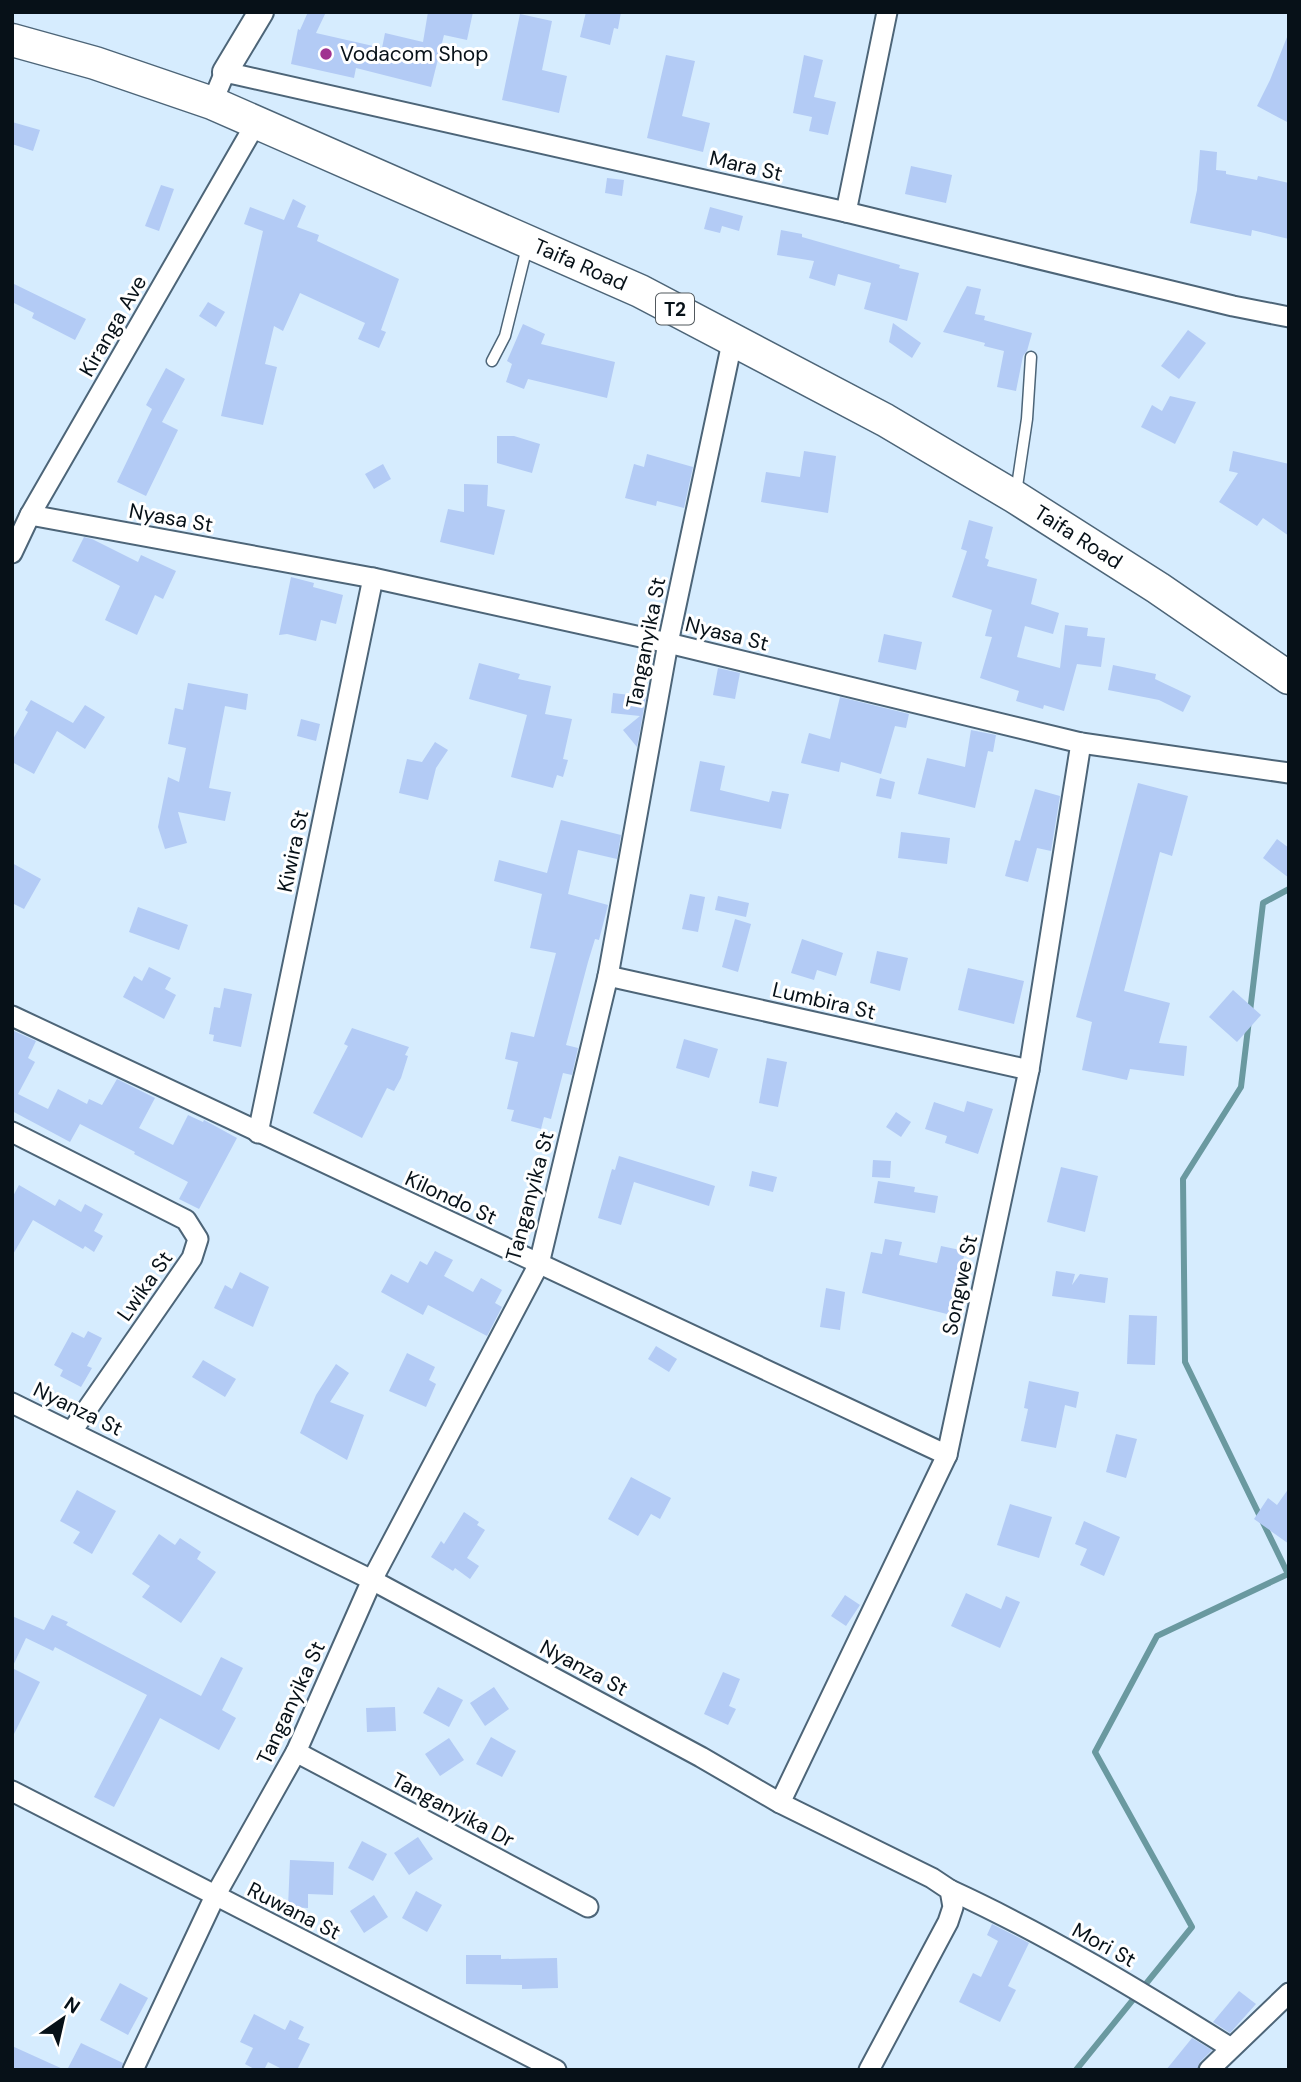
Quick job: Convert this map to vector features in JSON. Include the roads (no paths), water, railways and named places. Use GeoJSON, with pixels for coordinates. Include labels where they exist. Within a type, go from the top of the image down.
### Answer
{"type":"FeatureCollection","features":[{"type":"Feature","properties":{"kind":"highway","name":"Taifa Road"},"geometry":{"type":"LineString","coordinates":[[12,40],[212,103],[640,291],[885,420],[1015,497],[1158,588],[1289,678]]}},
{"type":"Feature","properties":{"kind":"street"},"geometry":{"type":"LineString","coordinates":[[212,103],[225,72],[261,12]]}},
{"type":"Feature","properties":{"kind":"street"},"geometry":{"type":"LineString","coordinates":[[846,212],[887,12]]}},
{"type":"Feature","properties":{"kind":"street","name":"Mara St"},"geometry":{"type":"LineString","coordinates":[[225,72],[846,212],[1219,303],[1289,317]]}},
{"type":"Feature","properties":{"kind":"street","name":"Kiranga Ave"},"geometry":{"type":"LineString","coordinates":[[12,553],[30,515],[256,122]]}},
{"type":"Feature","properties":{"kind":"street","name":"Tanganyika St"},"geometry":{"type":"LineString","coordinates":[[133,2070],[215,1896],[296,1752],[372,1580],[539,1264],[608,976],[668,643],[733,338]]}},
{"type":"Feature","properties":{"kind":"street","name":"Nyasa St"},"geometry":{"type":"LineString","coordinates":[[30,515],[373,578],[668,643],[1081,743],[1289,773]]}},
{"type":"Feature","properties":{"kind":"street","name":"Kiwira St"},"geometry":{"type":"LineString","coordinates":[[258,1133],[373,578]]}},
{"type":"Feature","properties":{"kind":"street","name":"Songwe St"},"geometry":{"type":"LineString","coordinates":[[780,1803],[947,1455],[1029,1070],[1081,743]]}},
{"type":"Feature","properties":{"kind":"street","name":"Lumbira St"},"geometry":{"type":"LineString","coordinates":[[608,976],[1029,1070]]}},
{"type":"Feature","properties":{"kind":"street","name":"Kilondo St"},"geometry":{"type":"LineString","coordinates":[[12,1016],[947,1455]]}},
{"type":"Feature","properties":{"kind":"street","name":"Lwika St"},"geometry":{"type":"LineString","coordinates":[[12,1132],[186,1220],[198,1238],[192,1258],[72,1432]]}},
{"type":"Feature","properties":{"kind":"street","name":"Nyanza St"},"geometry":{"type":"LineString","coordinates":[[12,1403],[372,1580],[701,1757],[780,1803],[932,1878],[950,1890]]}},
{"type":"Feature","properties":{"kind":"street","name":"Tanganyika Dr"},"geometry":{"type":"LineString","coordinates":[[296,1752],[588,1907]]}},
{"type":"Feature","properties":{"kind":"street","name":"Ruwana St"},"geometry":{"type":"LineString","coordinates":[[12,1791],[556,2070]]}},
{"type":"Feature","properties":{"kind":"street"},"geometry":{"type":"LineString","coordinates":[[869,2070],[948,1923],[953,1907],[950,1890]]}},
{"type":"Feature","properties":{"kind":"street","name":"Mori St"},"geometry":{"type":"LineString","coordinates":[[950,1890],[993,1909],[1129,1984],[1231,2048]]}},
{"type":"Feature","properties":{"kind":"street"},"geometry":{"type":"LineString","coordinates":[[1209,2070],[1289,1993]]}},
{"type":"Feature","properties":{"kind":"lane"},"geometry":{"type":"LineString","coordinates":[[492,361],[505,336],[528,243]]}},
{"type":"Feature","properties":{"kind":"lane"},"geometry":{"type":"LineString","coordinates":[[1015,497],[1027,419],[1031,358]]}},
{"type":"Feature","properties":{"kind":"waterway"},"geometry":{"type":"LineString","coordinates":[[1076,2070],[1192,1927],[1095,1752],[1157,1636],[1288,1574],[1185,1362],[1183,1179],[1241,1087],[1263,903],[1289,889]]}},
{"type":"Feature","properties":{"kind":"place","name":"Vodacom Shop"},"geometry":{"type":"Point","coordinates":[326,54]}}]}
